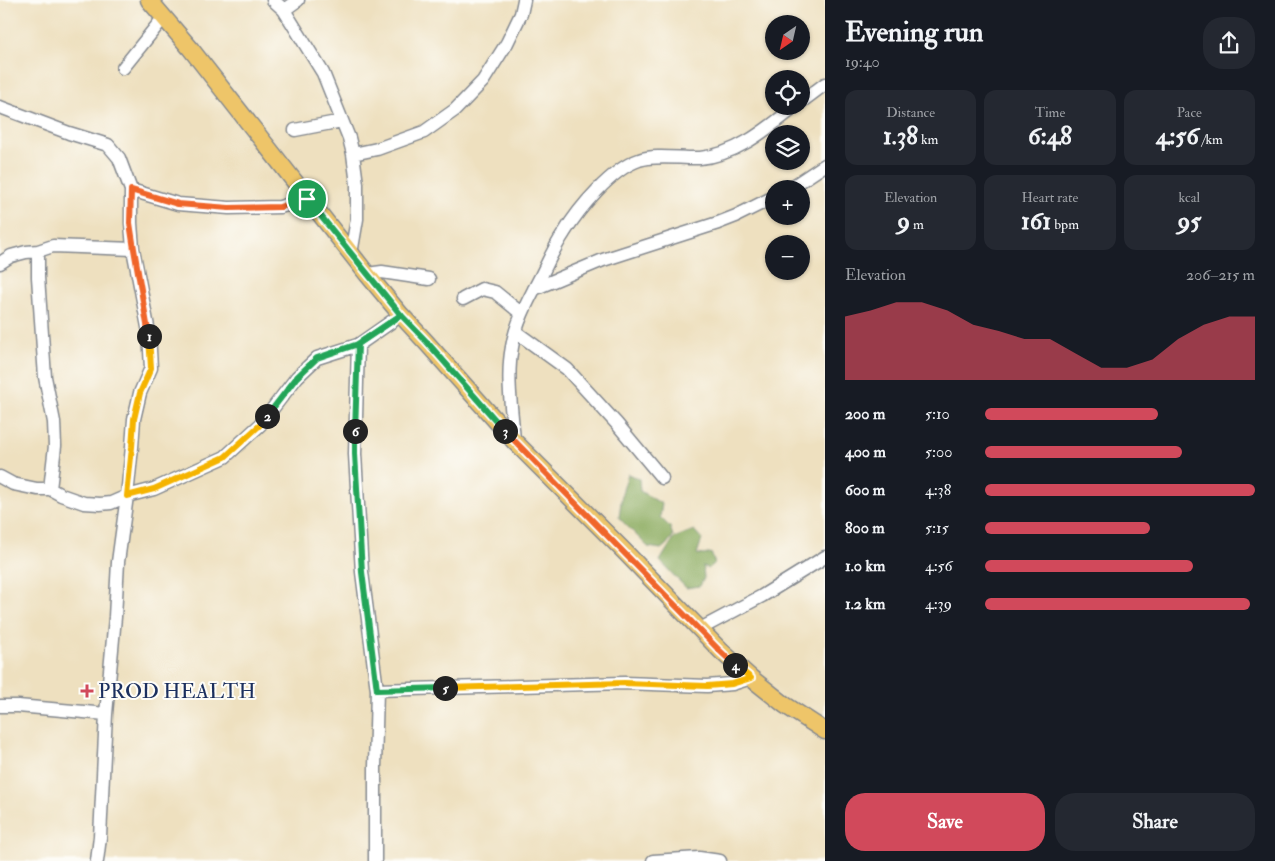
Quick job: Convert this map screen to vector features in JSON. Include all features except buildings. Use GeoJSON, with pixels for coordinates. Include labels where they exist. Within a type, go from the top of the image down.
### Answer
{"type":"FeatureCollection","features":[{"type":"Feature","properties":{"kind":"main road"},"geometry":{"type":"LineString","coordinates":[[149,0],[190,48],[366,274],[514,441],[720,651],[785,705],[825,731]]}},
{"type":"Feature","properties":{"kind":"street"},"geometry":{"type":"LineString","coordinates":[[273,0],[284,10],[323,73],[353,154],[357,184],[357,219],[351,254]]}},
{"type":"Feature","properties":{"kind":"street"},"geometry":{"type":"LineString","coordinates":[[284,10],[298,0]]}},
{"type":"Feature","properties":{"kind":"street"},"geometry":{"type":"LineString","coordinates":[[353,154],[377,149],[424,132],[455,110],[483,81],[507,43],[521,14],[524,0]]}},
{"type":"Feature","properties":{"kind":"street"},"geometry":{"type":"LineString","coordinates":[[123,68],[164,17]]}},
{"type":"Feature","properties":{"kind":"street"},"geometry":{"type":"LineString","coordinates":[[810,95],[825,84]]}},
{"type":"Feature","properties":{"kind":"street"},"geometry":{"type":"LineString","coordinates":[[0,107],[69,133],[108,145],[119,158],[131,190],[130,223],[149,332],[151,368],[140,393],[134,419],[127,496],[118,562],[97,861]]}},
{"type":"Feature","properties":{"kind":"street"},"geometry":{"type":"LineString","coordinates":[[514,441],[509,372],[512,346],[516,332],[534,289],[564,233],[589,200],[614,175],[628,165],[642,159],[700,158],[720,154],[759,134],[784,115]]}},
{"type":"Feature","properties":{"kind":"street"},"geometry":{"type":"LineString","coordinates":[[295,130],[342,121]]}},
{"type":"Feature","properties":{"kind":"street"},"geometry":{"type":"LineString","coordinates":[[802,180],[825,165]]}},
{"type":"Feature","properties":{"kind":"street"},"geometry":{"type":"LineString","coordinates":[[131,190],[178,204],[229,208],[280,207],[307,199]]}},
{"type":"Feature","properties":{"kind":"street"},"geometry":{"type":"LineString","coordinates":[[534,289],[603,260],[718,223],[765,202]]}},
{"type":"Feature","properties":{"kind":"street"},"geometry":{"type":"LineString","coordinates":[[0,263],[11,256],[26,252],[38,252],[54,246],[134,249]]}},
{"type":"Feature","properties":{"kind":"street"},"geometry":{"type":"LineString","coordinates":[[38,252],[45,377],[54,422],[55,446],[50,489]]}},
{"type":"Feature","properties":{"kind":"street"},"geometry":{"type":"LineString","coordinates":[[366,274],[382,272],[428,279]]}},
{"type":"Feature","properties":{"kind":"street"},"geometry":{"type":"LineString","coordinates":[[463,299],[482,289],[495,292],[522,314]]}},
{"type":"Feature","properties":{"kind":"street"},"geometry":{"type":"LineString","coordinates":[[0,477],[13,484],[37,489],[50,489],[69,498],[92,504],[110,503],[127,496],[154,489],[225,457],[260,425],[297,377],[317,358],[358,344],[401,315]]}},
{"type":"Feature","properties":{"kind":"street"},"geometry":{"type":"LineString","coordinates":[[516,332],[567,369],[617,424],[662,478]]}},
{"type":"Feature","properties":{"kind":"street"},"geometry":{"type":"LineString","coordinates":[[358,344],[355,454],[362,572],[377,690],[375,861]]}},
{"type":"Feature","properties":{"kind":"street"},"geometry":{"type":"LineString","coordinates":[[700,629],[762,596],[825,557]]}},
{"type":"Feature","properties":{"kind":"street"},"geometry":{"type":"LineString","coordinates":[[377,690],[624,683],[707,686],[732,684],[751,678]]}},
{"type":"Feature","properties":{"kind":"street"},"geometry":{"type":"LineString","coordinates":[[0,706],[106,714]]}},
{"type":"Feature","properties":{"kind":"street"},"geometry":{"type":"LineString","coordinates":[[653,861],[699,858],[720,861]]}},
{"type":"Feature","properties":{"kind":"green space"},"geometry":{"type":"Polygon","coordinates":[[[628,474],[639,479],[640,491],[662,504],[660,517],[670,527],[673,536],[661,549],[648,547],[619,518],[622,493],[628,474]]]}},
{"type":"Feature","properties":{"kind":"green space"},"geometry":{"type":"Polygon","coordinates":[[[694,530],[702,539],[697,554],[711,553],[715,563],[708,569],[703,566],[704,578],[700,586],[686,588],[660,561],[674,538],[694,530]]]}},
{"type":"Feature","properties":{"kind":"place","name":"PROD HEALTH"},"geometry":{"type":"Point","coordinates":[87,691]}},
{"type":"Feature","properties":{"kind":"route"},"geometry":{"type":"LineString","coordinates":[[307,199],[280,207],[229,208],[178,204],[131,190],[130,223],[149,332],[151,368],[140,393],[134,419],[127,496],[154,489],[225,457],[260,425],[297,377],[317,358],[358,344],[401,315],[514,441],[720,651],[751,678],[732,684],[707,686],[624,683],[377,690],[362,572],[355,454],[358,344],[401,315],[307,199]]}}]}
